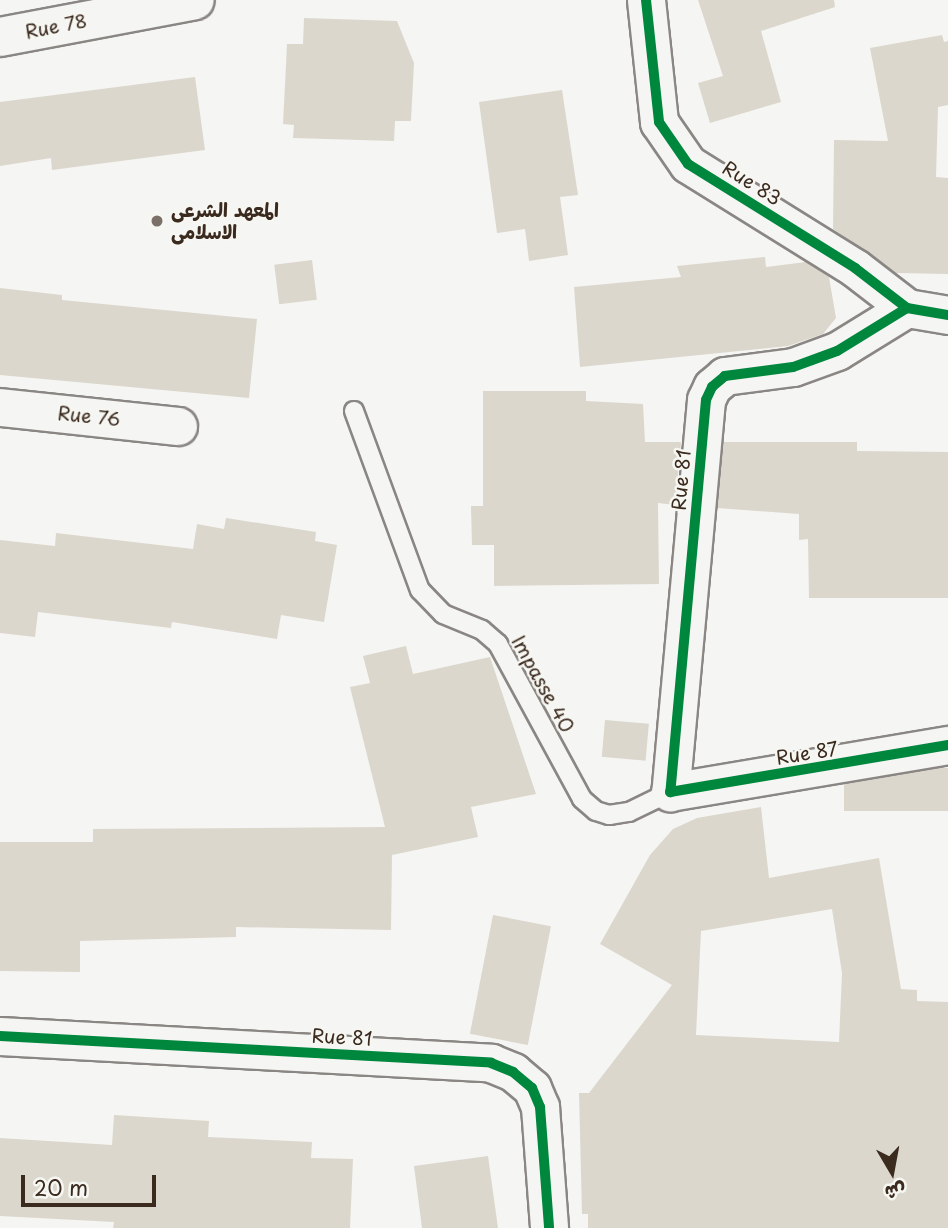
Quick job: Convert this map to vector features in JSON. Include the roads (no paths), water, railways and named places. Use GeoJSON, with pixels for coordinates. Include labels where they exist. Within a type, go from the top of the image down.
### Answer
{"type":"FeatureCollection","features":[{"type":"Feature","properties":{"kind":"street"},"geometry":{"type":"LineString","coordinates":[[0,11],[62,0]]}},
{"type":"Feature","properties":{"kind":"street","name":"Rue 78"},"geometry":{"type":"LineString","coordinates":[[0,37],[195,0]]}},
{"type":"Feature","properties":{"kind":"street","name":"Rue 83"},"geometry":{"type":"LineString","coordinates":[[646,0],[659,122],[688,164],[855,268],[907,308],[948,315]]}},
{"type":"Feature","properties":{"kind":"street","name":"Rue 81"},"geometry":{"type":"LineString","coordinates":[[670,792],[706,400],[712,387],[725,376],[793,367],[837,351],[907,308]]}},
{"type":"Feature","properties":{"kind":"street","name":"Rue 76"},"geometry":{"type":"LineString","coordinates":[[0,407],[178,426]]}},
{"type":"Feature","properties":{"kind":"street","name":"Rue 87"},"geometry":{"type":"LineString","coordinates":[[670,792],[948,745]]}},
{"type":"Feature","properties":{"kind":"street","name":"Rue 81"},"geometry":{"type":"LineString","coordinates":[[0,1036],[491,1063],[513,1072],[532,1088],[540,1107],[550,1228]]}},
{"type":"Feature","properties":{"kind":"lane","name":"Impasse 40"},"geometry":{"type":"LineString","coordinates":[[354,411],[420,590],[443,614],[482,630],[498,644],[582,799],[596,811],[609,815],[629,811],[670,792]]}},
{"type":"Feature","properties":{"kind":"place","name":"المعهد الشرعى الاسلامى"},"geometry":{"type":"Point","coordinates":[157,221]}}]}
